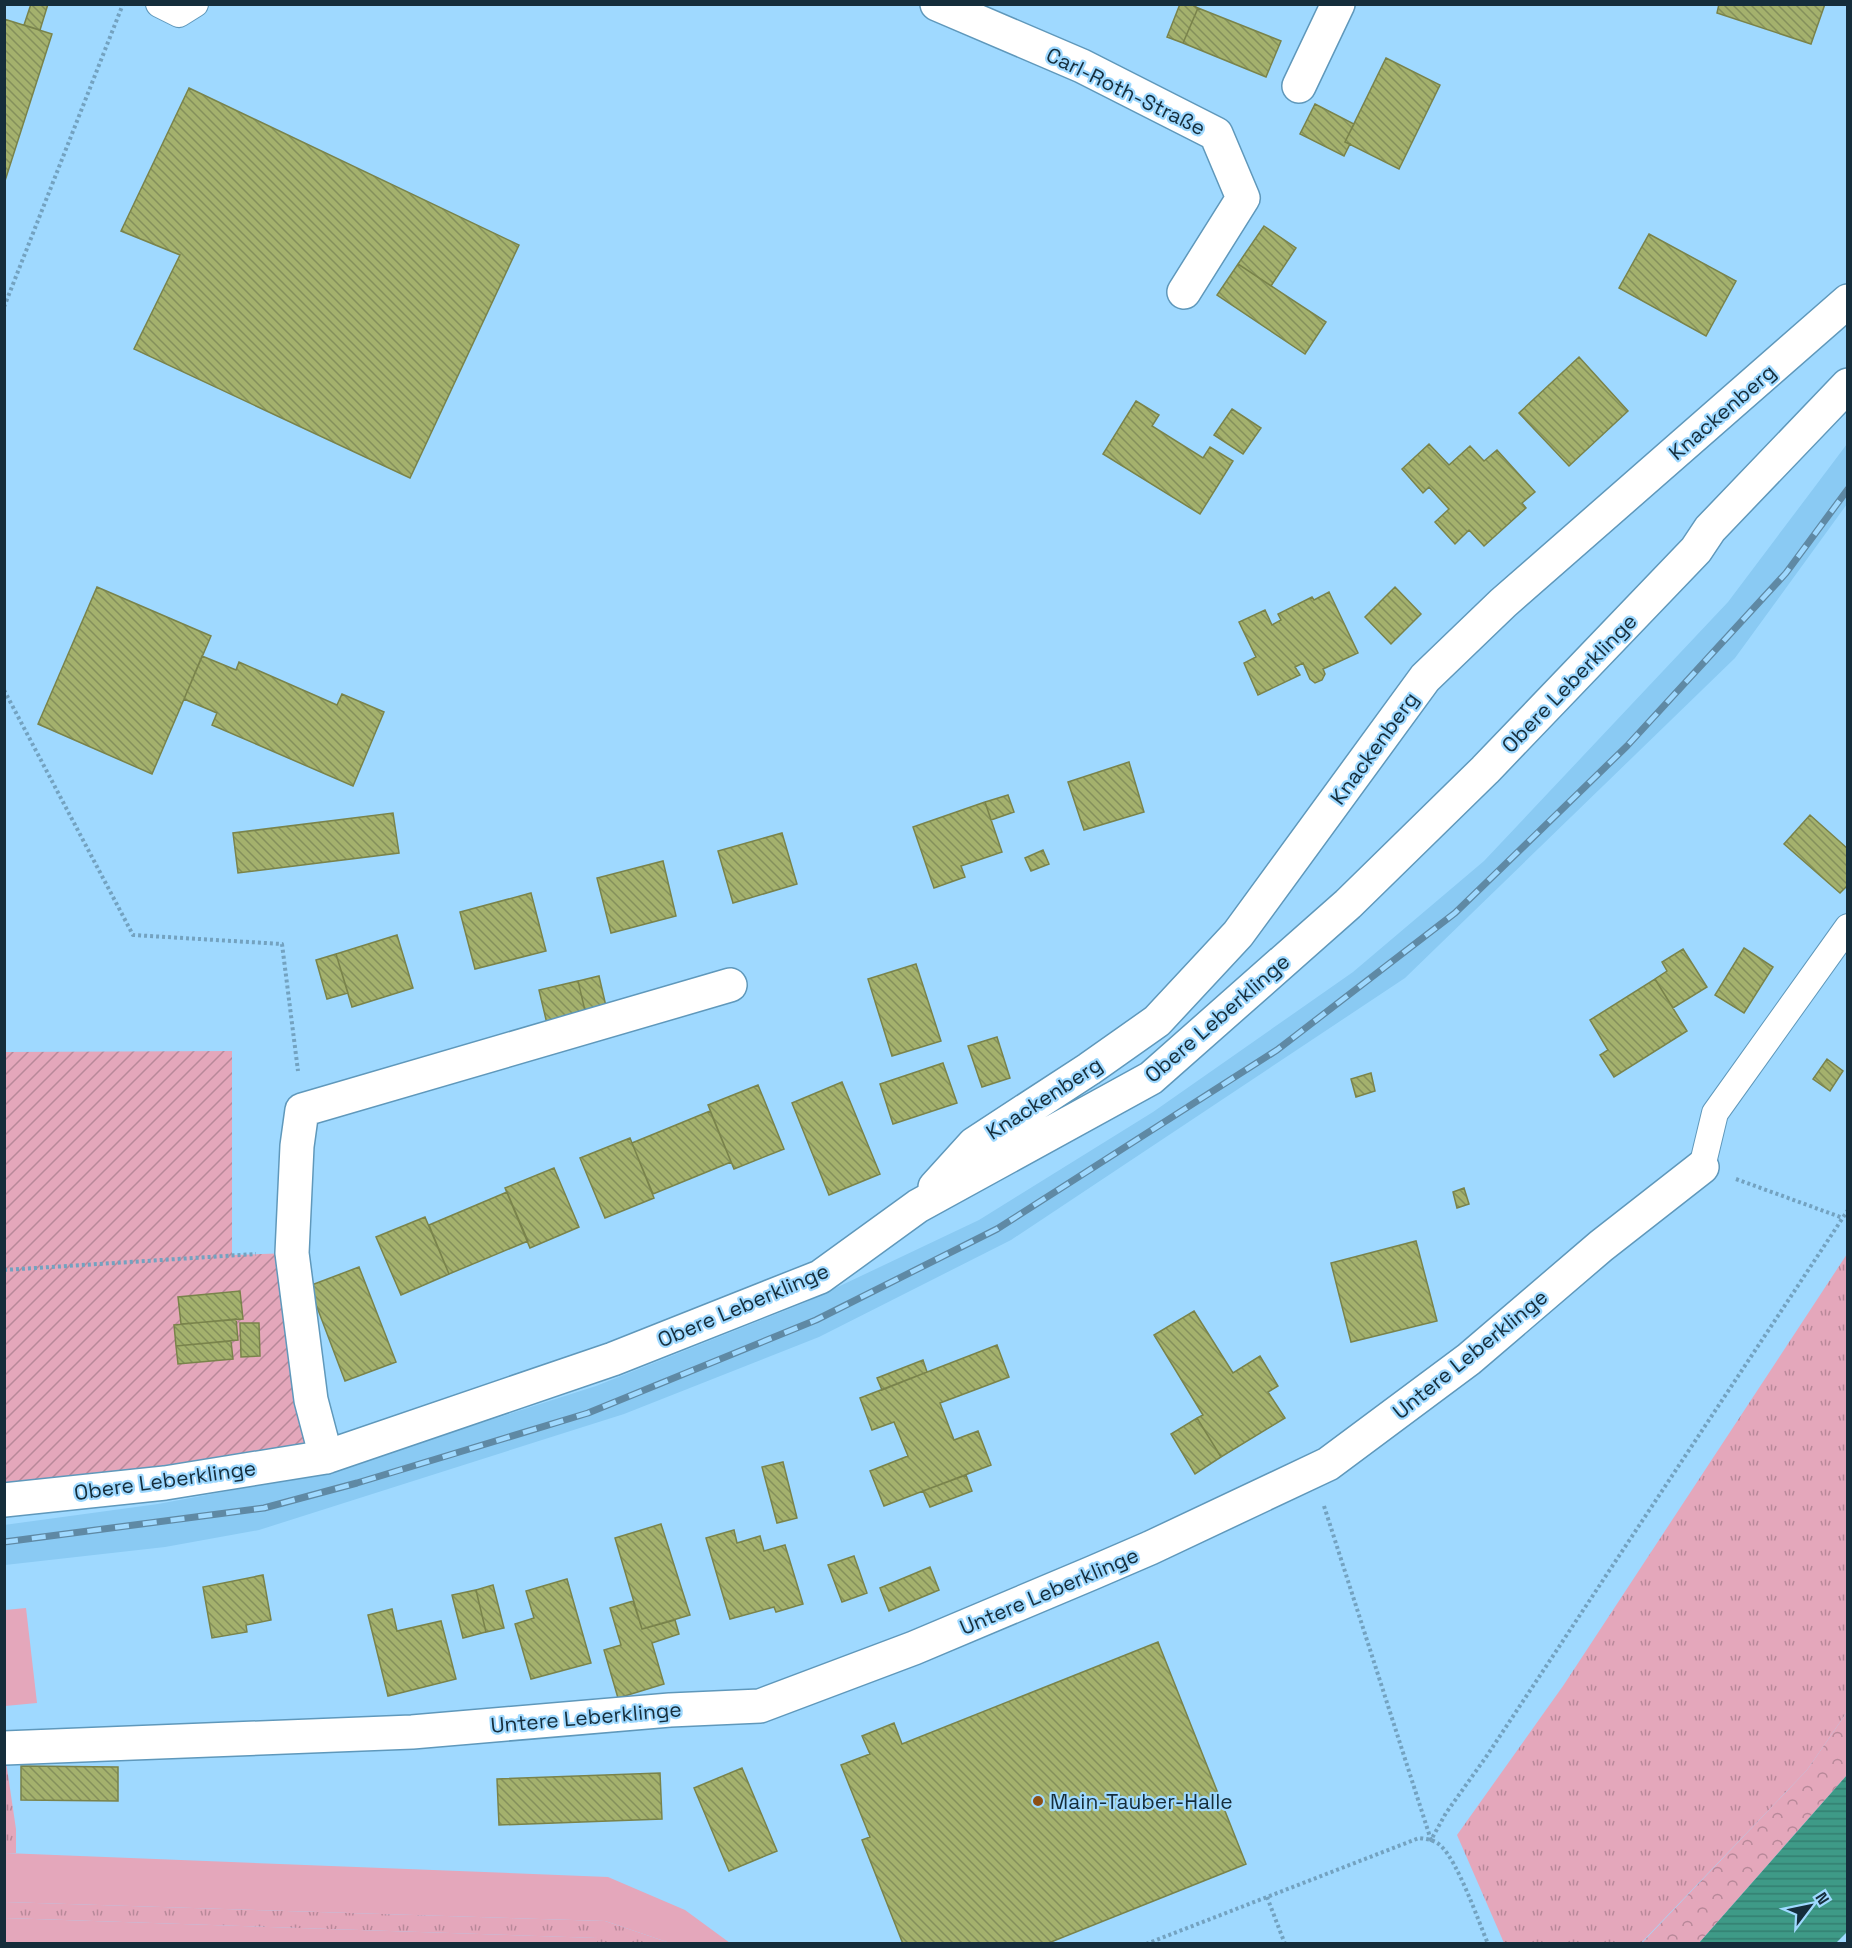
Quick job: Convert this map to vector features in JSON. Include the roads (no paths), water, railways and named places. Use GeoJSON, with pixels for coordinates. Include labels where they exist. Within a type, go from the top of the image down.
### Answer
{"type":"FeatureCollection","features":[{"type":"Feature","properties":{"kind":"street","name":"Carl-Roth-Straße"},"geometry":{"type":"LineString","coordinates":[[937,4],[1082,66],[1216,134],[1243,198],[1184,292]]}},
{"type":"Feature","properties":{"kind":"street"},"geometry":{"type":"LineString","coordinates":[[1299,86],[1338,4]]}},
{"type":"Feature","properties":{"kind":"street","name":"Knackenberg"},"geometry":{"type":"LineString","coordinates":[[918,1206],[974,1144],[1089,1069],[1157,1021],[1238,934],[1425,678],[1503,603],[1848,301]]}},
{"type":"Feature","properties":{"kind":"street","name":"Obere Leberklinge"},"geometry":{"type":"LineString","coordinates":[[4,1500],[165,1483],[326,1457],[613,1359],[820,1277],[918,1206],[1152,1078],[1348,904],[1485,770],[1696,550],[1710,529],[1848,385]]}},
{"type":"Feature","properties":{"kind":"street"},"geometry":{"type":"LineString","coordinates":[[326,1457],[311,1400],[292,1253],[297,1146],[302,1110],[730,985]]}},
{"type":"Feature","properties":{"kind":"street","name":"Untere Leberklinge"},"geometry":{"type":"LineString","coordinates":[[4,1748],[412,1732],[670,1710],[760,1706],[914,1648],[1071,1582],[1150,1548],[1328,1464],[1469,1359],[1601,1246],[1702,1167]]}},
{"type":"Feature","properties":{"kind":"lane"},"geometry":{"type":"LineString","coordinates":[[159,4],[179,14],[195,4]]}},
{"type":"Feature","properties":{"kind":"lane"},"geometry":{"type":"LineString","coordinates":[[1702,1167],[1715,1113],[1848,927]]}},
{"type":"Feature","properties":{"kind":"railway"},"geometry":{"type":"LineString","coordinates":[[4,1542],[264,1508],[357,1483],[588,1413],[816,1320],[997,1229],[1277,1050],[1455,913],[1627,746],[1786,573],[1848,489]]}},
{"type":"Feature","properties":{"kind":"place","name":"Main-Tauber-Halle"},"geometry":{"type":"Point","coordinates":[1038,1801]}}]}
